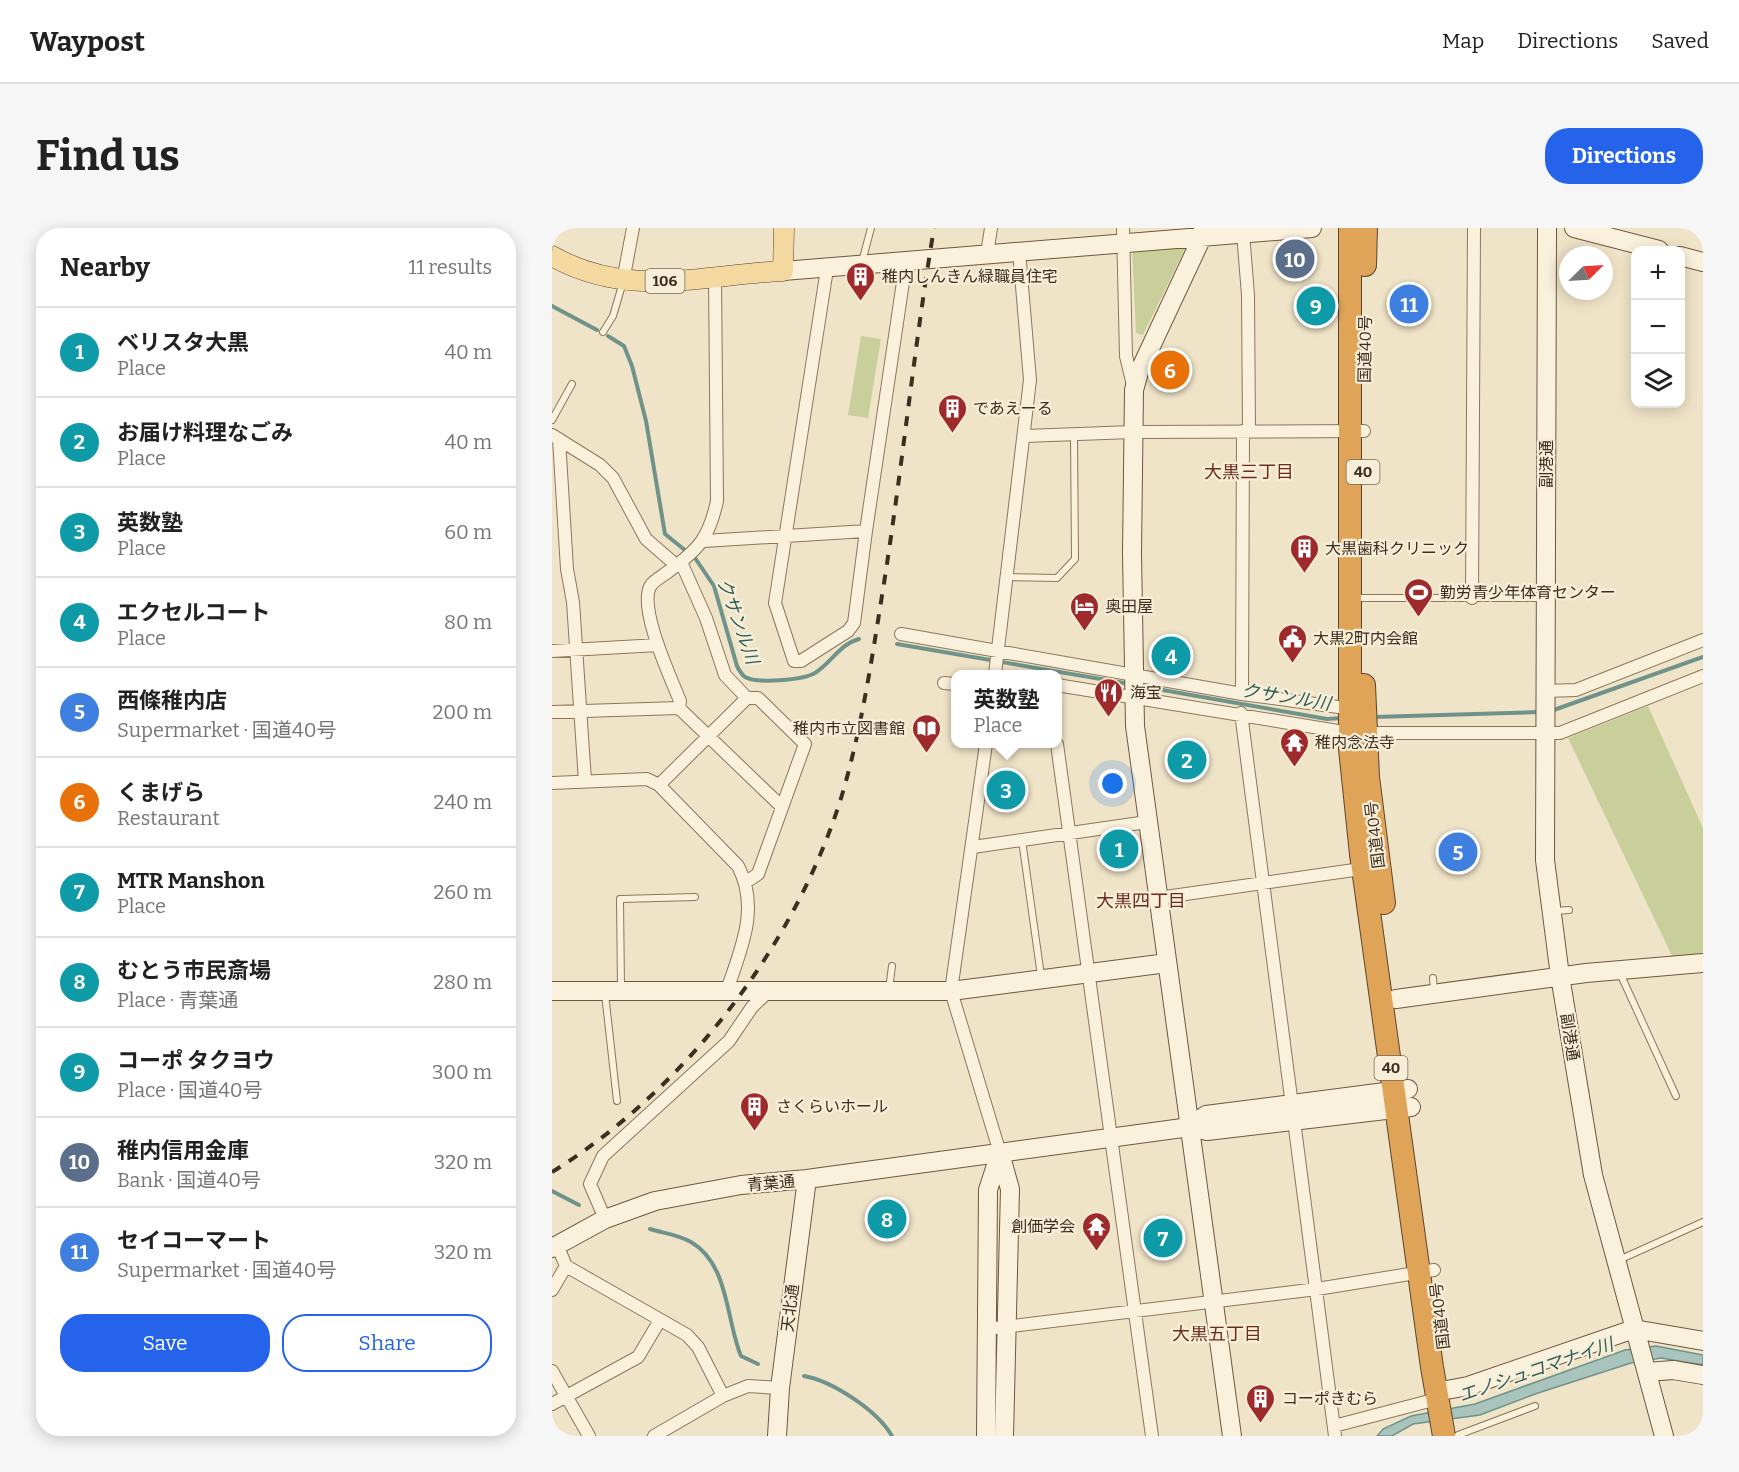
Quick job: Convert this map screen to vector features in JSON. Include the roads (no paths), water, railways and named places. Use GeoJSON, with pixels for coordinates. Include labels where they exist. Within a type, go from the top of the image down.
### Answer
{"type":"FeatureCollection","features":[{"type":"Feature","properties":{"kind":"highway","name":"国道40号"},"geometry":{"type":"LineString","coordinates":[[1350,228],[1357,431]]}},
{"type":"Feature","properties":{"kind":"highway","name":"国道40号"},"geometry":{"type":"LineString","coordinates":[[1366,228],[1357,431],[1357,721],[1371,868],[1447,1415]]}},
{"type":"Feature","properties":{"kind":"highway","name":"国道40号"},"geometry":{"type":"LineString","coordinates":[[1371,868],[1396,999],[1402,1099]]}},
{"type":"Feature","properties":{"kind":"main road"},"geometry":{"type":"LineString","coordinates":[[783,271],[784,228]]}},
{"type":"Feature","properties":{"kind":"main road","name":"106"},"geometry":{"type":"LineString","coordinates":[[552,256],[581,270],[623,281],[647,282],[783,271]]}},
{"type":"Feature","properties":{"kind":"street"},"geometry":{"type":"LineString","coordinates":[[623,281],[633,228]]}},
{"type":"Feature","properties":{"kind":"street"},"geometry":{"type":"LineString","coordinates":[[987,254],[991,228]]}},
{"type":"Feature","properties":{"kind":"street"},"geometry":{"type":"LineString","coordinates":[[783,271],[1019,251],[1123,235],[1243,233],[1312,228]]}},
{"type":"Feature","properties":{"kind":"street"},"geometry":{"type":"LineString","coordinates":[[1472,598],[1474,228]]}},
{"type":"Feature","properties":{"kind":"street","name":"副港通"},"geometry":{"type":"LineString","coordinates":[[1547,228],[1545,860],[1560,911],[1552,944],[1560,976],[1593,1175],[1664,1436]]}},
{"type":"Feature","properties":{"kind":"street"},"geometry":{"type":"LineString","coordinates":[[1574,228],[1644,246]]}},
{"type":"Feature","properties":{"kind":"street"},"geometry":{"type":"LineString","coordinates":[[1203,232],[1139,372],[1134,390],[1132,432],[1134,687],[1147,822],[1232,1436]]}},
{"type":"Feature","properties":{"kind":"street"},"geometry":{"type":"LineString","coordinates":[[1242,693],[1248,295],[1243,233]]}},
{"type":"Feature","properties":{"kind":"street"},"geometry":{"type":"LineString","coordinates":[[1123,235],[1126,357],[1134,390]]}},
{"type":"Feature","properties":{"kind":"street"},"geometry":{"type":"LineString","coordinates":[[995,670],[1030,380],[1019,251]]}},
{"type":"Feature","properties":{"kind":"street"},"geometry":{"type":"LineString","coordinates":[[1685,257],[1703,262]]}},
{"type":"Feature","properties":{"kind":"street"},"geometry":{"type":"LineString","coordinates":[[827,269],[775,603],[794,661],[801,661],[848,631],[854,623],[906,262]]}},
{"type":"Feature","properties":{"kind":"street"},"geometry":{"type":"LineString","coordinates":[[680,708],[680,700],[658,645],[647,602],[651,585],[704,541],[717,501],[715,276]]}},
{"type":"Feature","properties":{"kind":"street"},"geometry":{"type":"LineString","coordinates":[[1025,436],[1132,432],[1357,431]]}},
{"type":"Feature","properties":{"kind":"street"},"geometry":{"type":"LineString","coordinates":[[556,437],[600,465],[613,478],[646,539],[679,564],[706,618],[725,675],[747,698]]}},
{"type":"Feature","properties":{"kind":"street"},"geometry":{"type":"LineString","coordinates":[[556,437],[567,569],[577,649],[585,781]]}},
{"type":"Feature","properties":{"kind":"street"},"geometry":{"type":"LineString","coordinates":[[704,541],[866,531]]}},
{"type":"Feature","properties":{"kind":"street"},"geometry":{"type":"LineString","coordinates":[[901,634],[997,654],[1241,713],[1357,721],[1544,728],[1560,733],[1703,676]]}},
{"type":"Feature","properties":{"kind":"street"},"geometry":{"type":"LineString","coordinates":[[1544,695],[1576,690],[1703,640]]}},
{"type":"Feature","properties":{"kind":"street"},"geometry":{"type":"LineString","coordinates":[[552,651],[658,645]]}},
{"type":"Feature","properties":{"kind":"street"},"geometry":{"type":"LineString","coordinates":[[1062,685],[1242,693],[1357,721]]}},
{"type":"Feature","properties":{"kind":"street"},"geometry":{"type":"LineString","coordinates":[[659,785],[747,698],[758,698],[806,744],[758,874],[746,882]]}},
{"type":"Feature","properties":{"kind":"street"},"geometry":{"type":"LineString","coordinates":[[552,712],[680,708],[782,807]]}},
{"type":"Feature","properties":{"kind":"street"},"geometry":{"type":"LineString","coordinates":[[1241,713],[1334,1431],[1447,1415],[1468,1386],[1641,1351],[1703,1341]]}},
{"type":"Feature","properties":{"kind":"street"},"geometry":{"type":"LineString","coordinates":[[985,748],[951,991],[1010,1189],[986,1436]]}},
{"type":"Feature","properties":{"kind":"street"},"geometry":{"type":"LineString","coordinates":[[1058,748],[1152,1436]]}},
{"type":"Feature","properties":{"kind":"street"},"geometry":{"type":"LineString","coordinates":[[552,783],[647,779],[659,785],[738,866],[746,882],[749,898],[748,921],[727,990]]}},
{"type":"Feature","properties":{"kind":"street"},"geometry":{"type":"LineString","coordinates":[[973,847],[1147,822]]}},
{"type":"Feature","properties":{"kind":"street"},"geometry":{"type":"LineString","coordinates":[[1158,898],[1371,868]]}},
{"type":"Feature","properties":{"kind":"street"},"geometry":{"type":"LineString","coordinates":[[552,991],[771,989],[951,991],[1167,963]]}},
{"type":"Feature","properties":{"kind":"street"},"geometry":{"type":"LineString","coordinates":[[1396,999],[1434,986],[1703,963]]}},
{"type":"Feature","properties":{"kind":"street"},"geometry":{"type":"LineString","coordinates":[[605,1219],[590,1184],[603,1156],[729,1041],[752,1007],[771,989]]}},
{"type":"Feature","properties":{"kind":"street","name":"青葉通"},"geometry":{"type":"LineString","coordinates":[[555,1246],[605,1219],[655,1201],[741,1185],[807,1179],[1190,1127],[1207,1131],[1294,1112],[1402,1099]]}},
{"type":"Feature","properties":{"kind":"street","name":"天北通"},"geometry":{"type":"LineString","coordinates":[[777,1436],[780,1388],[807,1179]]}},
{"type":"Feature","properties":{"kind":"street"},"geometry":{"type":"LineString","coordinates":[[555,1246],[566,1266],[687,1335],[698,1347],[723,1396]]}},
{"type":"Feature","properties":{"kind":"street"},"geometry":{"type":"LineString","coordinates":[[552,1290],[566,1266]]}},
{"type":"Feature","properties":{"kind":"street"},"geometry":{"type":"LineString","coordinates":[[996,1328],[1317,1289],[1426,1272]]}},
{"type":"Feature","properties":{"kind":"street"},"geometry":{"type":"LineString","coordinates":[[552,1404],[639,1357],[660,1320]]}},
{"type":"Feature","properties":{"kind":"street"},"geometry":{"type":"LineString","coordinates":[[996,1328],[1004,1436]]}},
{"type":"Feature","properties":{"kind":"street"},"geometry":{"type":"LineString","coordinates":[[1641,1351],[1673,1370],[1703,1375]]}},
{"type":"Feature","properties":{"kind":"street"},"geometry":{"type":"LineString","coordinates":[[552,1371],[589,1436]]}},
{"type":"Feature","properties":{"kind":"street"},"geometry":{"type":"LineString","coordinates":[[654,1436],[723,1396],[748,1386],[780,1388]]}},
{"type":"Feature","properties":{"kind":"lane"},"geometry":{"type":"LineString","coordinates":[[861,266],[871,228]]}},
{"type":"Feature","properties":{"kind":"lane"},"geometry":{"type":"LineString","coordinates":[[603,332],[613,316],[623,281]]}},
{"type":"Feature","properties":{"kind":"lane"},"geometry":{"type":"LineString","coordinates":[[552,420],[572,384]]}},
{"type":"Feature","properties":{"kind":"lane"},"geometry":{"type":"LineString","coordinates":[[1005,577],[1058,578],[1075,559],[1074,435]]}},
{"type":"Feature","properties":{"kind":"lane"},"geometry":{"type":"LineString","coordinates":[[1356,598],[1545,598]]}},
{"type":"Feature","properties":{"kind":"lane"},"geometry":{"type":"LineString","coordinates":[[1022,840],[1041,979]]}},
{"type":"Feature","properties":{"kind":"lane"},"geometry":{"type":"LineString","coordinates":[[617,1101],[613,990],[620,899],[695,897]]}},
{"type":"Feature","properties":{"kind":"lane"},"geometry":{"type":"LineString","coordinates":[[889,990],[892,966]]}},
{"type":"Feature","properties":{"kind":"lane"},"geometry":{"type":"LineString","coordinates":[[1619,971],[1676,1096]]}},
{"type":"Feature","properties":{"kind":"lane"},"geometry":{"type":"LineString","coordinates":[[1616,1262],[1703,1222]]}},
{"type":"Feature","properties":{"kind":"lane"},"geometry":{"type":"LineString","coordinates":[[1447,1415],[1534,1406]]}},
{"type":"Feature","properties":{"kind":"water"},"geometry":{"type":"Polygon","coordinates":[[[1656,1346],[1703,1355],[1703,1365],[1661,1358],[1631,1363],[1538,1393],[1480,1415],[1413,1424],[1392,1436],[1377,1436],[1383,1429],[1411,1416],[1475,1404],[1625,1350],[1656,1346]]]}},
{"type":"Feature","properties":{"kind":"waterway","name":"クサンル川"},"geometry":{"type":"LineString","coordinates":[[552,306],[597,330]]}},
{"type":"Feature","properties":{"kind":"waterway","name":"クサンル川"},"geometry":{"type":"LineString","coordinates":[[608,336],[624,346],[632,366],[646,421],[665,534],[686,551]]}},
{"type":"Feature","properties":{"kind":"waterway","name":"クサンル川"},"geometry":{"type":"LineString","coordinates":[[695,558],[714,586],[737,666],[745,677],[769,681],[809,675],[821,669],[846,645],[859,639]]}},
{"type":"Feature","properties":{"kind":"waterway","name":"クサンル川"},"geometry":{"type":"LineString","coordinates":[[897,644],[1048,670]]}},
{"type":"Feature","properties":{"kind":"waterway","name":"クサンル川"},"geometry":{"type":"LineString","coordinates":[[1551,711],[1703,657]]}},
{"type":"Feature","properties":{"kind":"waterway","name":"クサンル川"},"geometry":{"type":"LineString","coordinates":[[1062,672],[1130,684]]}},
{"type":"Feature","properties":{"kind":"waterway","name":"クサンル川"},"geometry":{"type":"LineString","coordinates":[[1140,686],[1327,719],[1342,718]]}},
{"type":"Feature","properties":{"kind":"waterway","name":"クサンル川"},"geometry":{"type":"LineString","coordinates":[[1374,717],[1540,712]]}},
{"type":"Feature","properties":{"kind":"waterway","name":"エノシュコマナイ川"},"geometry":{"type":"LineString","coordinates":[[552,1191],[579,1205]]}},
{"type":"Feature","properties":{"kind":"waterway","name":"エノシュコマナイ川"},"geometry":{"type":"LineString","coordinates":[[650,1229],[691,1242],[713,1264],[725,1294],[741,1356],[758,1364]]}},
{"type":"Feature","properties":{"kind":"waterway","name":"エノシュコマナイ川"},"geometry":{"type":"LineString","coordinates":[[804,1376],[827,1384],[853,1398],[876,1416],[892,1436]]}},
{"type":"Feature","properties":{"kind":"railway"},"geometry":{"type":"LineString","coordinates":[[552,1172],[601,1138],[647,1100],[690,1056],[730,1009],[765,959],[796,906],[822,851],[842,795],[868,679],[934,228]]}},
{"type":"Feature","properties":{"kind":"place","name":"稚内信用金庫"},"geometry":{"type":"Point","coordinates":[1295,259]}},
{"type":"Feature","properties":{"kind":"place","name":"稚内しんきん緑職員住宅"},"geometry":{"type":"Point","coordinates":[861,302]}},
{"type":"Feature","properties":{"kind":"place","name":"セイコーマート"},"geometry":{"type":"Point","coordinates":[1409,304]}},
{"type":"Feature","properties":{"kind":"place","name":"コーポ タクヨウ"},"geometry":{"type":"Point","coordinates":[1316,306]}},
{"type":"Feature","properties":{"kind":"place","name":"くまげら"},"geometry":{"type":"Point","coordinates":[1170,370]}},
{"type":"Feature","properties":{"kind":"place","name":"であえーる"},"geometry":{"type":"Point","coordinates":[952,434]}},
{"type":"Feature","properties":{"kind":"place","name":"大黒歯科クリニック"},"geometry":{"type":"Point","coordinates":[1304,574]}},
{"type":"Feature","properties":{"kind":"place","name":"勤労青少年体育センター"},"geometry":{"type":"Point","coordinates":[1419,618]}},
{"type":"Feature","properties":{"kind":"place","name":"奥田屋"},"geometry":{"type":"Point","coordinates":[1084,632]}},
{"type":"Feature","properties":{"kind":"place","name":"エクセルコート"},"geometry":{"type":"Point","coordinates":[1171,656]}},
{"type":"Feature","properties":{"kind":"place","name":"大黒2町内会館"},"geometry":{"type":"Point","coordinates":[1292,664]}},
{"type":"Feature","properties":{"kind":"place","name":"海宝"},"geometry":{"type":"Point","coordinates":[1109,718]}},
{"type":"Feature","properties":{"kind":"place","name":"稚内市立図書館"},"geometry":{"type":"Point","coordinates":[926,754]}},
{"type":"Feature","properties":{"kind":"place","name":"お届け料理なごみ"},"geometry":{"type":"Point","coordinates":[1187,760]}},
{"type":"Feature","properties":{"kind":"place","name":"稚内念法寺"},"geometry":{"type":"Point","coordinates":[1294,768]}},
{"type":"Feature","properties":{"kind":"place","name":"英数塾"},"geometry":{"type":"Point","coordinates":[1006,790]}},
{"type":"Feature","properties":{"kind":"place","name":"ベリスタ大黒"},"geometry":{"type":"Point","coordinates":[1119,849]}},
{"type":"Feature","properties":{"kind":"place","name":"西條稚内店"},"geometry":{"type":"Point","coordinates":[1458,852]}},
{"type":"Feature","properties":{"kind":"place","name":"さくらいホール"},"geometry":{"type":"Point","coordinates":[755,1132]}},
{"type":"Feature","properties":{"kind":"place","name":"むとう市民斎場"},"geometry":{"type":"Point","coordinates":[887,1219]}},
{"type":"Feature","properties":{"kind":"place","name":"MTR Manshon"},"geometry":{"type":"Point","coordinates":[1163,1238]}},
{"type":"Feature","properties":{"kind":"place","name":"創価学会"},"geometry":{"type":"Point","coordinates":[1096,1252]}},
{"type":"Feature","properties":{"kind":"place","name":"コーポきむら"},"geometry":{"type":"Point","coordinates":[1261,1424]}},
{"type":"Feature","properties":{"kind":"district","name":"大黒三丁目"},"geometry":{"type":"Point","coordinates":[1249,472]}},
{"type":"Feature","properties":{"kind":"district","name":"大黒四丁目"},"geometry":{"type":"Point","coordinates":[1141,901]}},
{"type":"Feature","properties":{"kind":"district","name":"大黒五丁目"},"geometry":{"type":"Point","coordinates":[1217,1334]}}]}
